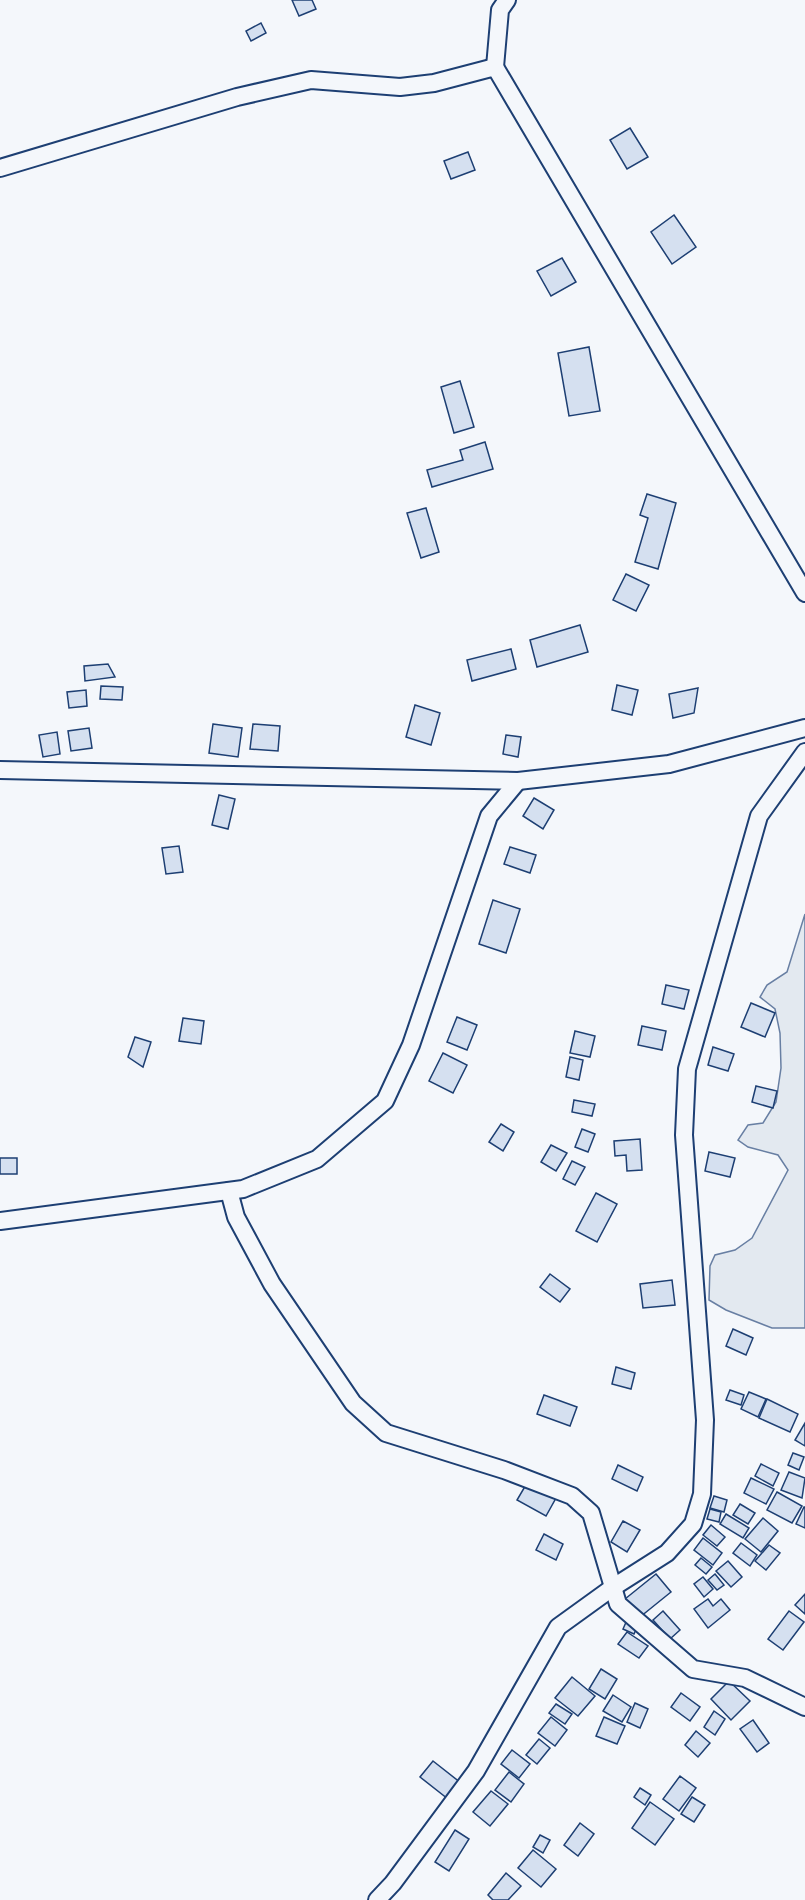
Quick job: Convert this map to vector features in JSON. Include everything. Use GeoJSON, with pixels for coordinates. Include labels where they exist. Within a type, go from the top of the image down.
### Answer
{"type":"FeatureCollection","features":[{"type":"Feature","properties":{"kind":"street"},"geometry":{"type":"LineString","coordinates":[[507,0],[500,10],[495,67],[805,593]]}},
{"type":"Feature","properties":{"kind":"street"},"geometry":{"type":"LineString","coordinates":[[0,168],[237,97],[311,80],[400,87],[434,83],[495,67]]}},
{"type":"Feature","properties":{"kind":"street"},"geometry":{"type":"LineString","coordinates":[[0,770],[518,781],[669,764],[805,728]]}},
{"type":"Feature","properties":{"kind":"street"},"geometry":{"type":"LineString","coordinates":[[377,1900],[393,1883],[476,1771],[558,1627],[612,1588],[667,1553],[693,1524],[702,1494],[705,1420],[684,1135],[687,1069],[759,816],[805,752]]}},
{"type":"Feature","properties":{"kind":"street"},"geometry":{"type":"LineString","coordinates":[[0,1221],[243,1189],[317,1159],[385,1101],[411,1046],[489,816],[518,781]]}},
{"type":"Feature","properties":{"kind":"street"},"geometry":{"type":"LineString","coordinates":[[230,1191],[237,1217],[272,1284],[353,1402],[386,1433],[504,1470],[572,1496],[591,1513],[618,1604],[693,1669],[745,1678],[805,1707]]}},
{"type":"Feature","properties":{"kind":"shaded area"},"geometry":{"type":"Polygon","coordinates":[[[805,914],[805,1328],[772,1328],[726,1310],[709,1300],[710,1266],[715,1255],[735,1250],[752,1238],[788,1170],[778,1155],[748,1147],[738,1140],[748,1125],[763,1123],[776,1102],[781,1068],[780,1033],[775,1009],[760,997],[767,985],[787,972],[805,914]]]}},
{"type":"Feature","properties":{"kind":"building"},"geometry":{"type":"Polygon","coordinates":[[[292,0],[312,0],[316,9],[299,16],[292,0]]]}},
{"type":"Feature","properties":{"kind":"building"},"geometry":{"type":"Polygon","coordinates":[[[261,23],[266,33],[251,41],[246,31],[261,23]]]}},
{"type":"Feature","properties":{"kind":"building"},"geometry":{"type":"Polygon","coordinates":[[[630,128],[648,157],[627,169],[610,140],[630,128]]]}},
{"type":"Feature","properties":{"kind":"building"},"geometry":{"type":"Polygon","coordinates":[[[468,152],[475,170],[451,179],[444,161],[468,152]]]}},
{"type":"Feature","properties":{"kind":"building"},"geometry":{"type":"Polygon","coordinates":[[[674,215],[696,247],[672,264],[651,232],[674,215]]]}},
{"type":"Feature","properties":{"kind":"building"},"geometry":{"type":"Polygon","coordinates":[[[562,258],[576,282],[551,296],[537,271],[562,258]]]}},
{"type":"Feature","properties":{"kind":"building"},"geometry":{"type":"Polygon","coordinates":[[[589,347],[600,411],[569,416],[558,353],[589,347]]]}},
{"type":"Feature","properties":{"kind":"building"},"geometry":{"type":"Polygon","coordinates":[[[460,381],[474,427],[454,433],[441,387],[460,381]]]}},
{"type":"Feature","properties":{"kind":"building"},"geometry":{"type":"Polygon","coordinates":[[[485,442],[493,469],[432,487],[427,470],[463,460],[460,450],[485,442]]]}},
{"type":"Feature","properties":{"kind":"building"},"geometry":{"type":"Polygon","coordinates":[[[647,494],[676,503],[658,569],[635,562],[648,518],[640,515],[647,494]]]}},
{"type":"Feature","properties":{"kind":"building"},"geometry":{"type":"Polygon","coordinates":[[[426,508],[439,552],[421,558],[407,513],[426,508]]]}},
{"type":"Feature","properties":{"kind":"building"},"geometry":{"type":"Polygon","coordinates":[[[626,574],[649,585],[636,611],[613,600],[626,574]]]}},
{"type":"Feature","properties":{"kind":"building"},"geometry":{"type":"Polygon","coordinates":[[[580,625],[588,652],[537,667],[530,640],[580,625]]]}},
{"type":"Feature","properties":{"kind":"building"},"geometry":{"type":"Polygon","coordinates":[[[511,649],[516,669],[472,681],[467,660],[511,649]]]}},
{"type":"Feature","properties":{"kind":"building"},"geometry":{"type":"Polygon","coordinates":[[[108,664],[115,677],[85,681],[84,666],[108,664]]]}},
{"type":"Feature","properties":{"kind":"building"},"geometry":{"type":"Polygon","coordinates":[[[617,685],[638,690],[632,715],[612,710],[617,685]]]}},
{"type":"Feature","properties":{"kind":"building"},"geometry":{"type":"Polygon","coordinates":[[[101,686],[123,687],[122,700],[100,699],[101,686]]]}},
{"type":"Feature","properties":{"kind":"building"},"geometry":{"type":"Polygon","coordinates":[[[698,688],[694,713],[673,718],[669,694],[698,688]]]}},
{"type":"Feature","properties":{"kind":"building"},"geometry":{"type":"Polygon","coordinates":[[[86,690],[87,706],[69,708],[67,692],[86,690]]]}},
{"type":"Feature","properties":{"kind":"building"},"geometry":{"type":"Polygon","coordinates":[[[415,705],[440,713],[431,745],[406,737],[415,705]]]}},
{"type":"Feature","properties":{"kind":"building"},"geometry":{"type":"Polygon","coordinates":[[[213,724],[242,728],[238,757],[209,753],[213,724]]]}},
{"type":"Feature","properties":{"kind":"building"},"geometry":{"type":"Polygon","coordinates":[[[253,724],[280,726],[278,751],[250,749],[253,724]]]}},
{"type":"Feature","properties":{"kind":"building"},"geometry":{"type":"Polygon","coordinates":[[[89,728],[92,748],[71,751],[68,731],[89,728]]]}},
{"type":"Feature","properties":{"kind":"building"},"geometry":{"type":"Polygon","coordinates":[[[57,732],[60,754],[43,757],[39,735],[57,732]]]}},
{"type":"Feature","properties":{"kind":"building"},"geometry":{"type":"Polygon","coordinates":[[[506,735],[521,737],[518,757],[503,754],[506,735]]]}},
{"type":"Feature","properties":{"kind":"building"},"geometry":{"type":"Polygon","coordinates":[[[219,795],[235,799],[228,829],[212,825],[219,795]]]}},
{"type":"Feature","properties":{"kind":"building"},"geometry":{"type":"Polygon","coordinates":[[[534,798],[554,810],[543,829],[523,816],[534,798]]]}},
{"type":"Feature","properties":{"kind":"building"},"geometry":{"type":"Polygon","coordinates":[[[179,846],[183,872],[166,874],[162,848],[179,846]]]}},
{"type":"Feature","properties":{"kind":"building"},"geometry":{"type":"Polygon","coordinates":[[[510,847],[536,855],[530,873],[504,864],[510,847]]]}},
{"type":"Feature","properties":{"kind":"building"},"geometry":{"type":"Polygon","coordinates":[[[493,900],[520,909],[506,953],[479,944],[493,900]]]}},
{"type":"Feature","properties":{"kind":"building"},"geometry":{"type":"Polygon","coordinates":[[[666,985],[689,990],[684,1009],[662,1004],[666,985]]]}},
{"type":"Feature","properties":{"kind":"building"},"geometry":{"type":"Polygon","coordinates":[[[751,1003],[775,1013],[765,1037],[741,1027],[751,1003]]]}},
{"type":"Feature","properties":{"kind":"building"},"geometry":{"type":"Polygon","coordinates":[[[457,1017],[477,1025],[467,1050],[447,1042],[457,1017]]]}},
{"type":"Feature","properties":{"kind":"building"},"geometry":{"type":"Polygon","coordinates":[[[183,1018],[204,1021],[201,1044],[179,1041],[183,1018]]]}},
{"type":"Feature","properties":{"kind":"building"},"geometry":{"type":"Polygon","coordinates":[[[642,1026],[666,1031],[662,1050],[638,1045],[642,1026]]]}},
{"type":"Feature","properties":{"kind":"building"},"geometry":{"type":"Polygon","coordinates":[[[575,1031],[595,1036],[590,1057],[570,1053],[575,1031]]]}},
{"type":"Feature","properties":{"kind":"building"},"geometry":{"type":"Polygon","coordinates":[[[135,1037],[151,1042],[143,1067],[128,1057],[135,1037]]]}},
{"type":"Feature","properties":{"kind":"building"},"geometry":{"type":"Polygon","coordinates":[[[713,1047],[734,1054],[728,1071],[708,1065],[713,1047]]]}},
{"type":"Feature","properties":{"kind":"building"},"geometry":{"type":"Polygon","coordinates":[[[443,1053],[467,1065],[453,1093],[429,1081],[443,1053]]]}},
{"type":"Feature","properties":{"kind":"building"},"geometry":{"type":"Polygon","coordinates":[[[570,1057],[583,1060],[579,1080],[566,1077],[570,1057]]]}},
{"type":"Feature","properties":{"kind":"building"},"geometry":{"type":"Polygon","coordinates":[[[756,1086],[777,1091],[773,1108],[752,1102],[756,1086]]]}},
{"type":"Feature","properties":{"kind":"building"},"geometry":{"type":"Polygon","coordinates":[[[574,1100],[595,1104],[592,1116],[572,1112],[574,1100]]]}},
{"type":"Feature","properties":{"kind":"building"},"geometry":{"type":"Polygon","coordinates":[[[501,1124],[514,1132],[503,1151],[489,1142],[501,1124]]]}},
{"type":"Feature","properties":{"kind":"building"},"geometry":{"type":"Polygon","coordinates":[[[582,1129],[595,1134],[588,1152],[575,1147],[582,1129]]]}},
{"type":"Feature","properties":{"kind":"building"},"geometry":{"type":"Polygon","coordinates":[[[640,1139],[642,1170],[627,1171],[626,1155],[615,1156],[614,1141],[640,1139]]]}},
{"type":"Feature","properties":{"kind":"building"},"geometry":{"type":"Polygon","coordinates":[[[551,1145],[567,1153],[556,1171],[541,1162],[551,1145]]]}},
{"type":"Feature","properties":{"kind":"building"},"geometry":{"type":"Polygon","coordinates":[[[709,1152],[735,1158],[730,1177],[705,1171],[709,1152]]]}},
{"type":"Feature","properties":{"kind":"building"},"geometry":{"type":"Polygon","coordinates":[[[0,1158],[17,1158],[17,1174],[0,1174],[0,1158]]]}},
{"type":"Feature","properties":{"kind":"building"},"geometry":{"type":"Polygon","coordinates":[[[572,1161],[585,1167],[575,1185],[563,1179],[572,1161]]]}},
{"type":"Feature","properties":{"kind":"building"},"geometry":{"type":"Polygon","coordinates":[[[596,1193],[617,1204],[597,1242],[576,1231],[596,1193]]]}},
{"type":"Feature","properties":{"kind":"building"},"geometry":{"type":"Polygon","coordinates":[[[550,1274],[570,1289],[560,1302],[540,1287],[550,1274]]]}},
{"type":"Feature","properties":{"kind":"building"},"geometry":{"type":"Polygon","coordinates":[[[672,1280],[675,1305],[643,1308],[640,1284],[672,1280]]]}},
{"type":"Feature","properties":{"kind":"building"},"geometry":{"type":"Polygon","coordinates":[[[733,1329],[753,1338],[746,1355],[726,1346],[733,1329]]]}},
{"type":"Feature","properties":{"kind":"building"},"geometry":{"type":"Polygon","coordinates":[[[616,1367],[635,1373],[631,1389],[612,1384],[616,1367]]]}},
{"type":"Feature","properties":{"kind":"building"},"geometry":{"type":"Polygon","coordinates":[[[730,1390],[744,1395],[741,1405],[726,1400],[730,1390]]]}},
{"type":"Feature","properties":{"kind":"building"},"geometry":{"type":"Polygon","coordinates":[[[749,1392],[766,1399],[758,1417],[741,1409],[749,1392]]]}},
{"type":"Feature","properties":{"kind":"building"},"geometry":{"type":"Polygon","coordinates":[[[544,1395],[577,1407],[570,1426],[537,1414],[544,1395]]]}},
{"type":"Feature","properties":{"kind":"building"},"geometry":{"type":"Polygon","coordinates":[[[767,1399],[798,1414],[790,1432],[759,1418],[767,1399]]]}},
{"type":"Feature","properties":{"kind":"building"},"geometry":{"type":"Polygon","coordinates":[[[805,1423],[805,1446],[795,1440],[805,1423]]]}},
{"type":"Feature","properties":{"kind":"building"},"geometry":{"type":"Polygon","coordinates":[[[793,1453],[804,1457],[799,1470],[788,1465],[793,1453]]]}},
{"type":"Feature","properties":{"kind":"building"},"geometry":{"type":"Polygon","coordinates":[[[761,1464],[779,1473],[773,1486],[755,1476],[761,1464]]]}},
{"type":"Feature","properties":{"kind":"building"},"geometry":{"type":"Polygon","coordinates":[[[618,1465],[643,1477],[637,1491],[612,1479],[618,1465]]]}},
{"type":"Feature","properties":{"kind":"building"},"geometry":{"type":"Polygon","coordinates":[[[789,1472],[805,1478],[802,1498],[781,1490],[789,1472]]]}},
{"type":"Feature","properties":{"kind":"building"},"geometry":{"type":"Polygon","coordinates":[[[751,1478],[774,1489],[766,1504],[744,1493],[751,1478]]]}},
{"type":"Feature","properties":{"kind":"building"},"geometry":{"type":"Polygon","coordinates":[[[527,1483],[556,1498],[546,1516],[517,1500],[527,1483]]]}},
{"type":"Feature","properties":{"kind":"building"},"geometry":{"type":"Polygon","coordinates":[[[777,1492],[802,1506],[792,1523],[767,1510],[777,1492]]]}},
{"type":"Feature","properties":{"kind":"building"},"geometry":{"type":"Polygon","coordinates":[[[714,1496],[727,1500],[724,1512],[710,1508],[714,1496]]]}},
{"type":"Feature","properties":{"kind":"building"},"geometry":{"type":"Polygon","coordinates":[[[740,1504],[755,1513],[748,1524],[733,1515],[740,1504]]]}},
{"type":"Feature","properties":{"kind":"building"},"geometry":{"type":"Polygon","coordinates":[[[805,1507],[805,1528],[796,1524],[805,1507]]]}},
{"type":"Feature","properties":{"kind":"building"},"geometry":{"type":"Polygon","coordinates":[[[710,1509],[721,1512],[719,1522],[707,1519],[710,1509]]]}},
{"type":"Feature","properties":{"kind":"building"},"geometry":{"type":"Polygon","coordinates":[[[726,1514],[749,1528],[743,1538],[720,1524],[726,1514]]]}},
{"type":"Feature","properties":{"kind":"building"},"geometry":{"type":"Polygon","coordinates":[[[763,1518],[778,1531],[761,1552],[745,1539],[763,1518]]]}},
{"type":"Feature","properties":{"kind":"building"},"geometry":{"type":"Polygon","coordinates":[[[623,1521],[640,1530],[627,1552],[611,1542],[623,1521]]]}},
{"type":"Feature","properties":{"kind":"building"},"geometry":{"type":"Polygon","coordinates":[[[711,1525],[725,1537],[717,1546],[703,1535],[711,1525]]]}},
{"type":"Feature","properties":{"kind":"building"},"geometry":{"type":"Polygon","coordinates":[[[544,1534],[563,1544],[556,1560],[536,1550],[544,1534]]]}},
{"type":"Feature","properties":{"kind":"building"},"geometry":{"type":"Polygon","coordinates":[[[703,1538],[722,1553],[713,1565],[694,1550],[703,1538]]]}},
{"type":"Feature","properties":{"kind":"building"},"geometry":{"type":"Polygon","coordinates":[[[741,1543],[757,1555],[750,1566],[733,1553],[741,1543]]]}},
{"type":"Feature","properties":{"kind":"building"},"geometry":{"type":"Polygon","coordinates":[[[769,1545],[780,1553],[766,1570],[755,1561],[769,1545]]]}},
{"type":"Feature","properties":{"kind":"building"},"geometry":{"type":"Polygon","coordinates":[[[701,1558],[712,1567],[706,1574],[695,1565],[701,1558]]]}},
{"type":"Feature","properties":{"kind":"building"},"geometry":{"type":"Polygon","coordinates":[[[728,1561],[742,1577],[731,1587],[716,1571],[728,1561]]]}},
{"type":"Feature","properties":{"kind":"building"},"geometry":{"type":"Polygon","coordinates":[[[656,1574],[671,1592],[640,1617],[625,1599],[656,1574]]]}},
{"type":"Feature","properties":{"kind":"building"},"geometry":{"type":"Polygon","coordinates":[[[715,1574],[724,1585],[717,1590],[708,1580],[715,1574]]]}},
{"type":"Feature","properties":{"kind":"building"},"geometry":{"type":"Polygon","coordinates":[[[703,1577],[713,1589],[704,1597],[694,1584],[703,1577]]]}},
{"type":"Feature","properties":{"kind":"building"},"geometry":{"type":"Polygon","coordinates":[[[805,1594],[805,1614],[795,1605],[805,1594]]]}},
{"type":"Feature","properties":{"kind":"building"},"geometry":{"type":"Polygon","coordinates":[[[708,1599],[713,1606],[721,1599],[730,1610],[708,1628],[694,1609],[708,1599]]]}},
{"type":"Feature","properties":{"kind":"building"},"geometry":{"type":"Polygon","coordinates":[[[663,1611],[680,1630],[670,1639],[653,1620],[663,1611]]]}},
{"type":"Feature","properties":{"kind":"building"},"geometry":{"type":"Polygon","coordinates":[[[789,1611],[804,1622],[783,1650],[768,1639],[789,1611]]]}},
{"type":"Feature","properties":{"kind":"building"},"geometry":{"type":"Polygon","coordinates":[[[627,1620],[638,1625],[634,1634],[623,1629],[627,1620]]]}},
{"type":"Feature","properties":{"kind":"building"},"geometry":{"type":"Polygon","coordinates":[[[627,1632],[648,1646],[639,1658],[618,1644],[627,1632]]]}},
{"type":"Feature","properties":{"kind":"building"},"geometry":{"type":"Polygon","coordinates":[[[601,1669],[617,1679],[605,1699],[589,1689],[601,1669]]]}},
{"type":"Feature","properties":{"kind":"building"},"geometry":{"type":"Polygon","coordinates":[[[572,1677],[595,1696],[578,1716],[555,1698],[572,1677]]]}},
{"type":"Feature","properties":{"kind":"building"},"geometry":{"type":"Polygon","coordinates":[[[729,1681],[750,1701],[731,1720],[711,1699],[729,1681]]]}},
{"type":"Feature","properties":{"kind":"building"},"geometry":{"type":"Polygon","coordinates":[[[681,1693],[700,1707],[690,1721],[671,1707],[681,1693]]]}},
{"type":"Feature","properties":{"kind":"building"},"geometry":{"type":"Polygon","coordinates":[[[613,1695],[631,1707],[622,1722],[603,1711],[613,1695]]]}},
{"type":"Feature","properties":{"kind":"building"},"geometry":{"type":"Polygon","coordinates":[[[635,1703],[648,1709],[640,1728],[627,1722],[635,1703]]]}},
{"type":"Feature","properties":{"kind":"building"},"geometry":{"type":"Polygon","coordinates":[[[556,1704],[572,1714],[565,1724],[549,1713],[556,1704]]]}},
{"type":"Feature","properties":{"kind":"building"},"geometry":{"type":"Polygon","coordinates":[[[714,1711],[725,1719],[715,1735],[704,1727],[714,1711]]]}},
{"type":"Feature","properties":{"kind":"building"},"geometry":{"type":"Polygon","coordinates":[[[551,1717],[567,1730],[555,1746],[538,1733],[551,1717]]]}},
{"type":"Feature","properties":{"kind":"building"},"geometry":{"type":"Polygon","coordinates":[[[604,1717],[625,1726],[617,1744],[596,1736],[604,1717]]]}},
{"type":"Feature","properties":{"kind":"building"},"geometry":{"type":"Polygon","coordinates":[[[753,1720],[769,1743],[757,1752],[740,1729],[753,1720]]]}},
{"type":"Feature","properties":{"kind":"building"},"geometry":{"type":"Polygon","coordinates":[[[696,1731],[710,1743],[698,1757],[685,1745],[696,1731]]]}},
{"type":"Feature","properties":{"kind":"building"},"geometry":{"type":"Polygon","coordinates":[[[539,1739],[550,1748],[537,1764],[526,1755],[539,1739]]]}},
{"type":"Feature","properties":{"kind":"building"},"geometry":{"type":"Polygon","coordinates":[[[512,1750],[530,1764],[519,1778],[501,1764],[512,1750]]]}},
{"type":"Feature","properties":{"kind":"building"},"geometry":{"type":"Polygon","coordinates":[[[433,1761],[461,1783],[448,1799],[420,1777],[433,1761]]]}},
{"type":"Feature","properties":{"kind":"building"},"geometry":{"type":"Polygon","coordinates":[[[509,1772],[524,1784],[511,1802],[495,1790],[509,1772]]]}},
{"type":"Feature","properties":{"kind":"building"},"geometry":{"type":"Polygon","coordinates":[[[680,1776],[696,1788],[679,1811],[663,1799],[680,1776]]]}},
{"type":"Feature","properties":{"kind":"building"},"geometry":{"type":"Polygon","coordinates":[[[640,1788],[651,1795],[645,1805],[634,1797],[640,1788]]]}},
{"type":"Feature","properties":{"kind":"building"},"geometry":{"type":"Polygon","coordinates":[[[491,1791],[508,1804],[490,1826],[473,1812],[491,1791]]]}},
{"type":"Feature","properties":{"kind":"building"},"geometry":{"type":"Polygon","coordinates":[[[692,1797],[705,1805],[694,1822],[681,1814],[692,1797]]]}},
{"type":"Feature","properties":{"kind":"building"},"geometry":{"type":"Polygon","coordinates":[[[650,1802],[674,1819],[655,1845],[632,1828],[650,1802]]]}},
{"type":"Feature","properties":{"kind":"building"},"geometry":{"type":"Polygon","coordinates":[[[580,1823],[594,1834],[578,1856],[564,1845],[580,1823]]]}},
{"type":"Feature","properties":{"kind":"building"},"geometry":{"type":"Polygon","coordinates":[[[455,1830],[469,1839],[449,1871],[435,1862],[455,1830]]]}},
{"type":"Feature","properties":{"kind":"building"},"geometry":{"type":"Polygon","coordinates":[[[540,1835],[550,1840],[543,1853],[533,1847],[540,1835]]]}},
{"type":"Feature","properties":{"kind":"building"},"geometry":{"type":"Polygon","coordinates":[[[533,1850],[556,1869],[541,1887],[518,1868],[533,1850]]]}},
{"type":"Feature","properties":{"kind":"building"},"geometry":{"type":"Polygon","coordinates":[[[506,1873],[521,1886],[508,1900],[493,1900],[488,1895],[506,1873]]]}}]}
